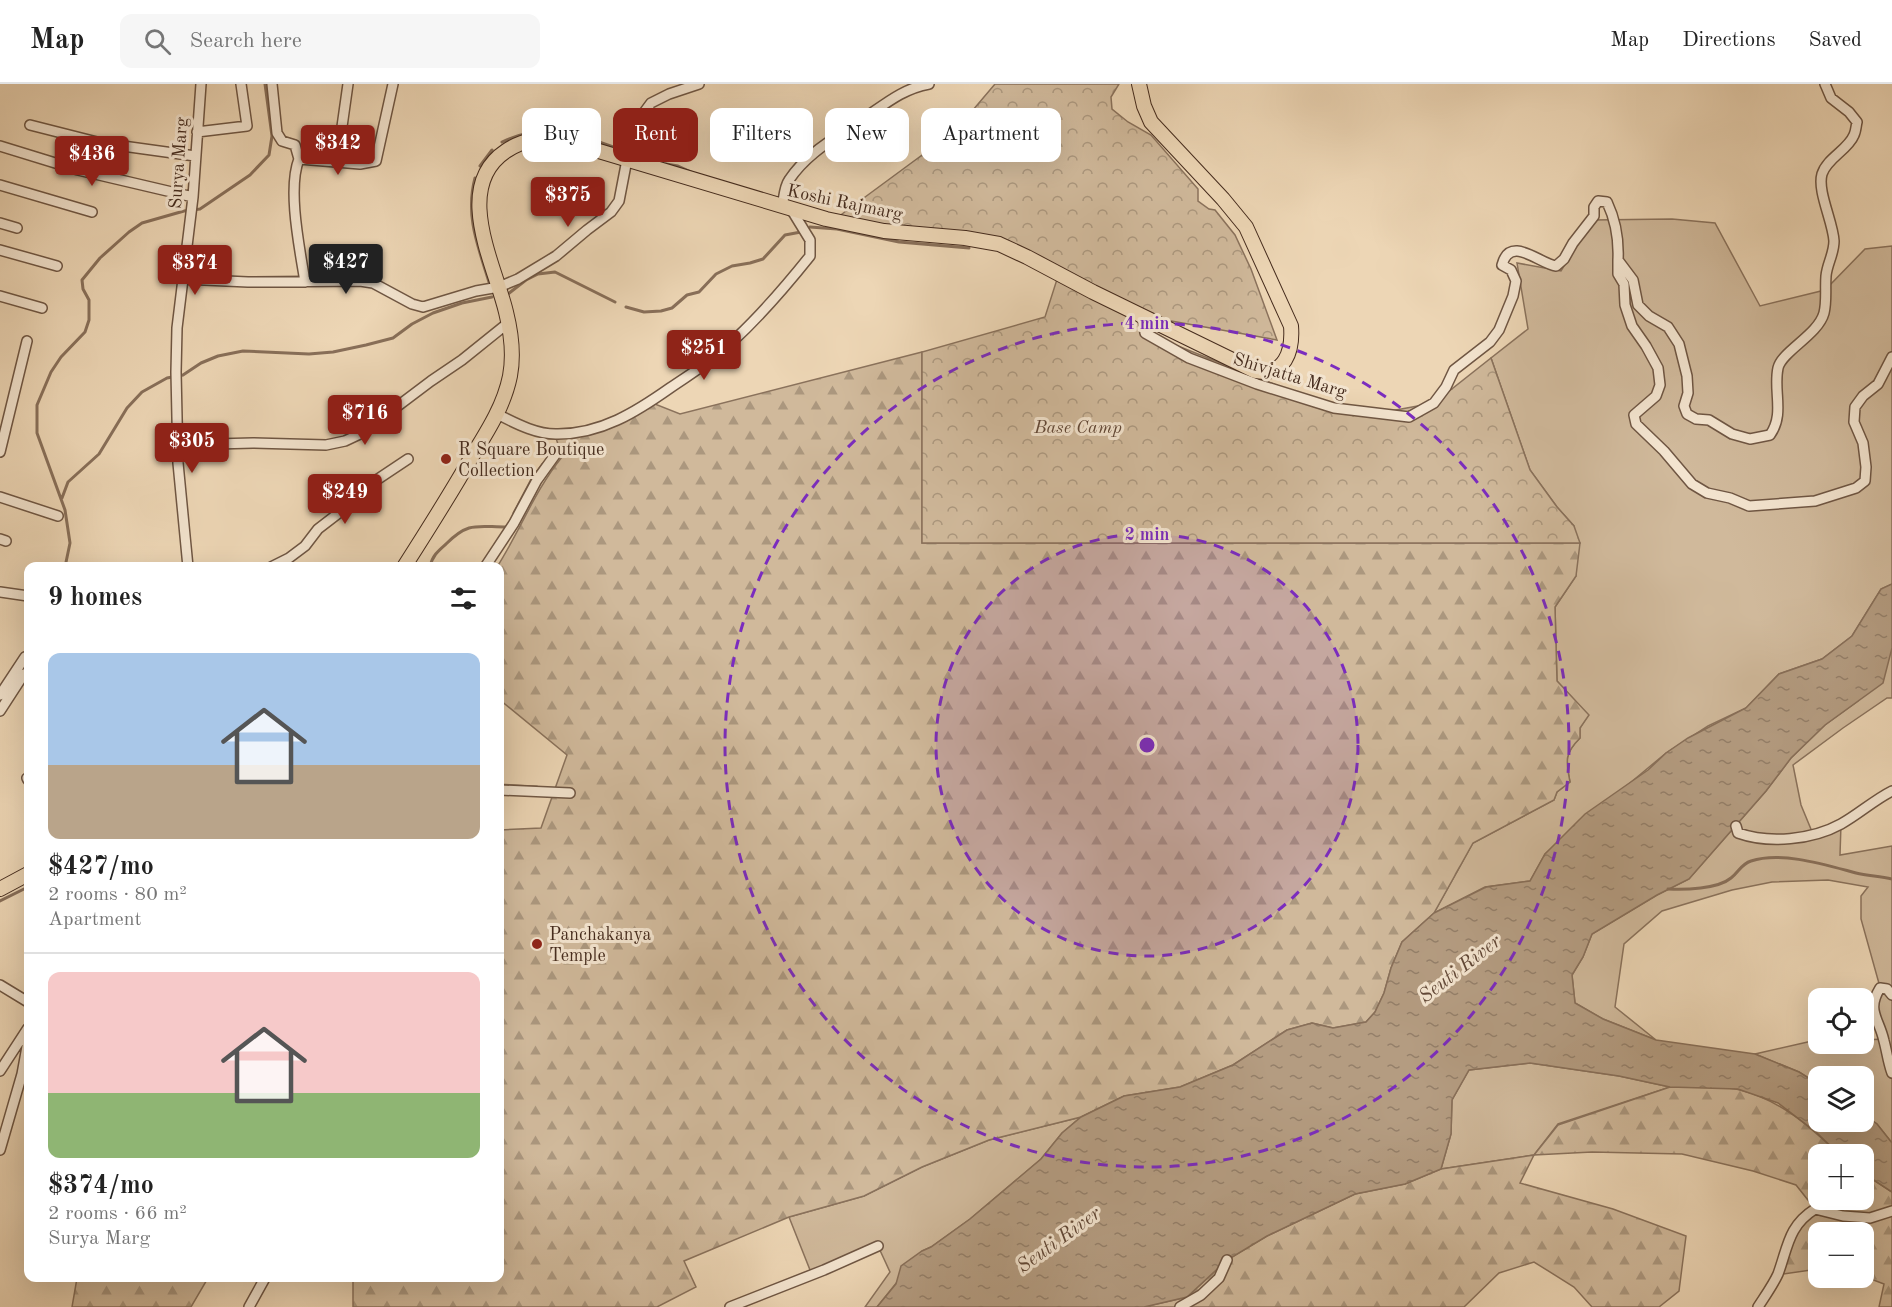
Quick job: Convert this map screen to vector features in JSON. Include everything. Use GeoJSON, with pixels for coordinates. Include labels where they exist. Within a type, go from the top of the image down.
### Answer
{"type":"FeatureCollection","features":[{"type":"Feature","properties":{"kind":"main road","name":"Koshi Rajmarg"},"geometry":{"type":"LineString","coordinates":[[636,162],[826,219],[884,231],[965,238],[999,244],[1255,371],[1268,372],[1277,369],[1284,364],[1288,355],[1292,335],[1291,326],[1255,242],[1237,214],[1151,122],[1144,106],[1139,84]]}},
{"type":"Feature","properties":{"kind":"main road","name":"Koshi Rajmarg"},"geometry":{"type":"LineString","coordinates":[[407,562],[497,414],[510,375],[511,342],[508,323],[483,236],[479,210],[482,183],[494,162],[515,145],[532,139],[548,138],[613,156]]}},
{"type":"Feature","properties":{"kind":"main road"},"geometry":{"type":"LineString","coordinates":[[0,889],[24,876]]}},
{"type":"Feature","properties":{"kind":"street","name":"Surya Marg"},"geometry":{"type":"LineString","coordinates":[[188,562],[177,445],[177,328],[193,200],[201,84]]}},
{"type":"Feature","properties":{"kind":"street"},"geometry":{"type":"LineString","coordinates":[[197,132],[247,126],[241,84]]}},
{"type":"Feature","properties":{"kind":"street"},"geometry":{"type":"LineString","coordinates":[[272,84],[277,133],[282,141],[295,145],[299,159],[294,186],[305,282]]}},
{"type":"Feature","properties":{"kind":"street"},"geometry":{"type":"LineString","coordinates":[[337,162],[348,84]]}},
{"type":"Feature","properties":{"kind":"street"},"geometry":{"type":"LineString","coordinates":[[299,159],[360,164],[376,161],[393,84]]}},
{"type":"Feature","properties":{"kind":"street"},"geometry":{"type":"LineString","coordinates":[[648,108],[651,103],[669,94],[699,84]]}},
{"type":"Feature","properties":{"kind":"street"},"geometry":{"type":"LineString","coordinates":[[497,414],[545,433],[555,435],[582,433],[610,424],[633,412],[710,361],[745,330],[810,256],[810,240],[787,208],[787,182],[805,160],[833,137],[858,123],[890,99],[907,90],[929,84]]}},
{"type":"Feature","properties":{"kind":"street"},"geometry":{"type":"LineString","coordinates":[[1618,260],[1633,280],[1638,304],[1649,316],[1668,327],[1679,344],[1687,376],[1688,393],[1683,406],[1687,414],[1696,419],[1709,420],[1732,434],[1750,439],[1770,435],[1775,428],[1777,418],[1780,361],[1803,342],[1823,316],[1826,302],[1826,273],[1834,251],[1832,223],[1822,187],[1822,173],[1854,136],[1857,122],[1849,112],[1831,98],[1825,84]]}},
{"type":"Feature","properties":{"kind":"street"},"geometry":{"type":"LineString","coordinates":[[30,125],[100,143],[195,156]]}},
{"type":"Feature","properties":{"kind":"street"},"geometry":{"type":"LineString","coordinates":[[0,146],[78,170],[193,200]]}},
{"type":"Feature","properties":{"kind":"street"},"geometry":{"type":"LineString","coordinates":[[183,279],[360,281],[373,283],[412,304],[423,307],[465,294],[499,287],[518,279],[556,256],[611,212],[619,201],[626,162]]}},
{"type":"Feature","properties":{"kind":"street"},"geometry":{"type":"LineString","coordinates":[[0,185],[92,212]]}},
{"type":"Feature","properties":{"kind":"street","name":"Shivjatta Marg"},"geometry":{"type":"LineString","coordinates":[[1143,316],[1145,333],[1189,358],[1257,384],[1334,408],[1408,417],[1434,403],[1446,387],[1454,370],[1490,342],[1499,330],[1513,296],[1516,281],[1511,270],[1502,265],[1504,258],[1510,252],[1527,252],[1556,266],[1564,259],[1594,216],[1594,207],[1598,201],[1606,202],[1614,220],[1619,240],[1618,260]]}},
{"type":"Feature","properties":{"kind":"street"},"geometry":{"type":"LineString","coordinates":[[0,223],[17,228]]}},
{"type":"Feature","properties":{"kind":"street"},"geometry":{"type":"LineString","coordinates":[[0,250],[57,266]]}},
{"type":"Feature","properties":{"kind":"street"},"geometry":{"type":"LineString","coordinates":[[1618,260],[1618,274],[1624,285],[1625,305],[1632,326],[1658,368],[1660,385],[1656,396],[1634,415],[1636,424],[1664,451],[1692,484],[1707,493],[1730,498],[1749,506],[1815,501],[1856,488],[1865,481],[1866,467],[1863,443],[1854,422],[1855,406],[1878,384],[1892,357]]}},
{"type":"Feature","properties":{"kind":"street"},"geometry":{"type":"LineString","coordinates":[[0,296],[42,308]]}},
{"type":"Feature","properties":{"kind":"street"},"geometry":{"type":"LineString","coordinates":[[177,445],[253,443],[326,445],[345,441],[362,433],[462,360],[508,323]]}},
{"type":"Feature","properties":{"kind":"street"},"geometry":{"type":"LineString","coordinates":[[0,452],[27,341]]}},
{"type":"Feature","properties":{"kind":"street"},"geometry":{"type":"LineString","coordinates":[[488,562],[514,523],[537,480],[555,455]]}},
{"type":"Feature","properties":{"kind":"street"},"geometry":{"type":"LineString","coordinates":[[282,562],[304,546],[318,529],[372,483],[408,459]]}},
{"type":"Feature","properties":{"kind":"street"},"geometry":{"type":"LineString","coordinates":[[0,497],[58,516]]}},
{"type":"Feature","properties":{"kind":"street"},"geometry":{"type":"LineString","coordinates":[[0,592],[24,595]]}},
{"type":"Feature","properties":{"kind":"street"},"geometry":{"type":"LineString","coordinates":[[0,694],[24,658]]}},
{"type":"Feature","properties":{"kind":"street"},"geometry":{"type":"LineString","coordinates":[[0,711],[24,674]]}},
{"type":"Feature","properties":{"kind":"street"},"geometry":{"type":"LineString","coordinates":[[504,790],[570,793]]}},
{"type":"Feature","properties":{"kind":"street"},"geometry":{"type":"LineString","coordinates":[[1736,826],[1738,833],[1754,839],[1781,839],[1813,834],[1841,824],[1892,790]]}},
{"type":"Feature","properties":{"kind":"street"},"geometry":{"type":"LineString","coordinates":[[0,985],[24,997]]}},
{"type":"Feature","properties":{"kind":"street"},"geometry":{"type":"LineString","coordinates":[[1892,995],[1887,989],[1880,988],[1874,998],[1873,1015],[1884,1039],[1892,1073]]}},
{"type":"Feature","properties":{"kind":"street"},"geometry":{"type":"LineString","coordinates":[[0,1071],[24,1034]]}},
{"type":"Feature","properties":{"kind":"street"},"geometry":{"type":"LineString","coordinates":[[0,1150],[24,1063]]}},
{"type":"Feature","properties":{"kind":"street"},"geometry":{"type":"LineString","coordinates":[[1758,1307],[1777,1275],[1795,1226],[1804,1216],[1815,1209],[1843,1216],[1870,1218],[1892,1211]]}},
{"type":"Feature","properties":{"kind":"street"},"geometry":{"type":"LineString","coordinates":[[730,1307],[878,1246]]}},
{"type":"Feature","properties":{"kind":"street"},"geometry":{"type":"LineString","coordinates":[[1180,1307],[1201,1295],[1219,1278],[1227,1260]]}},
{"type":"Feature","properties":{"kind":"street"},"geometry":{"type":"LineString","coordinates":[[249,1307],[263,1282]]}},
{"type":"Feature","properties":{"kind":"green space","name":"Base Camp"},"geometry":{"type":"Polygon","coordinates":[[[995,84],[1119,84],[1111,97],[1112,109],[1128,122],[1151,135],[1198,189],[1198,201],[1209,209],[1215,210],[1235,235],[1251,269],[1277,340],[1143,316],[1145,333],[1334,408],[1374,414],[1434,403],[1491,358],[1530,470],[1574,526],[1580,543],[922,543],[922,352],[1045,317],[1060,270],[999,239],[979,234],[903,228],[838,217],[921,156],[921,162],[1061,162],[1061,108],[975,108],[995,84]]]}},
{"type":"Feature","properties":{"kind":"green space"},"geometry":{"type":"Polygon","coordinates":[[[1672,219],[1715,223],[1760,306],[1825,290],[1865,249],[1892,246],[1892,584],[1881,589],[1852,636],[1822,659],[1779,674],[1746,708],[1708,726],[1666,753],[1545,854],[1530,881],[1485,887],[1434,913],[1473,843],[1554,800],[1557,792],[1570,782],[1567,763],[1569,753],[1580,738],[1580,728],[1588,715],[1557,681],[1555,607],[1576,576],[1574,526],[1530,470],[1491,358],[1528,329],[1517,263],[1561,271],[1592,220],[1672,219]]]}},
{"type":"Feature","properties":{"kind":"green space"},"geometry":{"type":"Polygon","coordinates":[[[922,352],[922,543],[1580,543],[1576,576],[1555,607],[1557,681],[1589,715],[1580,728],[1580,738],[1569,753],[1567,763],[1570,782],[1557,792],[1554,800],[1473,843],[1434,913],[1402,942],[1384,993],[1375,1012],[1366,1022],[1333,1028],[1312,1023],[1287,1030],[1233,1065],[1180,1087],[1124,1096],[1081,1117],[989,1140],[922,1167],[864,1196],[789,1217],[684,1261],[696,1287],[657,1307],[353,1307],[353,1282],[504,1282],[504,830],[541,828],[567,755],[504,703],[504,562],[500,562],[544,483],[562,457],[555,435],[582,433],[650,402],[680,414],[922,352]]]}},
{"type":"Feature","properties":{"kind":"green space"},"geometry":{"type":"Polygon","coordinates":[[[1892,648],[1892,698],[1887,698],[1793,765],[1801,805],[1813,834],[1841,824],[1840,855],[1892,846],[1892,1143],[1874,1122],[1874,1066],[1808,1066],[1808,1078],[1755,1054],[1808,1042],[1808,1054],[1874,1054],[1874,1039],[1884,1039],[1874,1017],[1880,987],[1861,919],[1861,896],[1868,887],[1828,880],[1772,882],[1732,890],[1662,911],[1624,944],[1615,1007],[1656,1040],[1603,1019],[1575,1003],[1572,975],[1583,957],[1592,934],[1657,895],[1689,879],[1766,791],[1791,758],[1825,725],[1858,701],[1892,648]]]}},
{"type":"Feature","properties":{"kind":"green space"},"geometry":{"type":"Polygon","coordinates":[[[1530,1063],[1619,1076],[1670,1087],[1558,1124],[1534,1155],[1441,1169],[1451,1134],[1452,1100],[1469,1070],[1530,1063]]]}},
{"type":"Feature","properties":{"kind":"green space"},"geometry":{"type":"Polygon","coordinates":[[[1670,1087],[1740,1090],[1769,1100],[1808,1127],[1808,1132],[1814,1132],[1828,1144],[1808,1144],[1808,1200],[1796,1185],[1753,1171],[1682,1154],[1592,1152],[1534,1155],[1558,1125],[1670,1087]]]}},
{"type":"Feature","properties":{"kind":"green space"},"geometry":{"type":"Polygon","coordinates":[[[1081,1117],[1062,1133],[1041,1159],[970,1219],[922,1251],[877,1307],[865,1307],[890,1272],[878,1246],[812,1275],[789,1217],[864,1196],[922,1167],[989,1140],[1081,1117]]]}},
{"type":"Feature","properties":{"kind":"green space"},"geometry":{"type":"Polygon","coordinates":[[[1534,1155],[1520,1183],[1613,1209],[1686,1236],[1679,1291],[1659,1307],[1592,1307],[1574,1287],[1534,1262],[1499,1273],[1464,1307],[1144,1307],[1187,1297],[1227,1260],[1267,1236],[1355,1194],[1405,1184],[1441,1169],[1534,1155]]]}},
{"type":"Feature","properties":{"kind":"green space"},"geometry":{"type":"Polygon","coordinates":[[[1874,1180],[1892,1192],[1892,1307],[1879,1307],[1884,1284],[1874,1280],[1874,1222],[1808,1222],[1808,1270],[1777,1275],[1795,1226],[1814,1210],[1874,1210],[1874,1180]]]}},
{"type":"Feature","properties":{"kind":"green space"},"geometry":{"type":"Polygon","coordinates":[[[76,1282],[206,1282],[191,1307],[72,1307],[76,1282]]]}},
{"type":"Feature","properties":{"kind":"water","name":"Seuti River"},"geometry":{"type":"Polygon","coordinates":[[[1892,584],[1892,648],[1883,683],[1825,725],[1791,758],[1766,791],[1689,879],[1657,895],[1592,934],[1583,957],[1572,975],[1575,1003],[1603,1019],[1656,1040],[1755,1054],[1808,1078],[1808,1126],[1778,1103],[1738,1089],[1670,1087],[1619,1076],[1530,1063],[1469,1070],[1452,1100],[1451,1134],[1441,1169],[1405,1184],[1355,1194],[1267,1236],[1227,1260],[1187,1297],[1144,1307],[877,1307],[896,1284],[901,1266],[970,1219],[1041,1159],[1062,1133],[1081,1117],[1124,1096],[1180,1087],[1233,1065],[1287,1030],[1312,1023],[1333,1028],[1366,1022],[1375,1012],[1384,993],[1402,942],[1434,913],[1486,887],[1530,881],[1545,854],[1585,814],[1648,770],[1666,753],[1688,738],[1746,708],[1779,674],[1822,659],[1852,636],[1881,589],[1892,584]]]}},
{"type":"Feature","properties":{"kind":"water"},"geometry":{"type":"Polygon","coordinates":[[[1874,1122],[1877,1124],[1892,1143],[1892,1192],[1874,1180],[1874,1144],[1829,1144],[1816,1132],[1874,1132],[1874,1122]]]}},
{"type":"Feature","properties":{"kind":"waterway"},"geometry":{"type":"LineString","coordinates":[[66,562],[70,543],[65,510],[37,433],[37,405],[51,372],[61,357],[85,332],[89,320],[89,300],[83,289],[82,280],[100,258],[142,223],[184,211],[200,209],[250,175],[269,155],[272,136],[265,84]]}},
{"type":"Feature","properties":{"kind":"waterway"},"geometry":{"type":"LineString","coordinates":[[502,142],[517,136],[545,131],[572,134],[613,147]]}},
{"type":"Feature","properties":{"kind":"waterway"},"geometry":{"type":"LineString","coordinates":[[480,166],[492,150]]}},
{"type":"Feature","properties":{"kind":"waterway"},"geometry":{"type":"LineString","coordinates":[[666,164],[691,172]]}},
{"type":"Feature","properties":{"kind":"waterway"},"geometry":{"type":"LineString","coordinates":[[475,178],[471,205],[472,218],[489,282]]}},
{"type":"Feature","properties":{"kind":"waterway"},"geometry":{"type":"LineString","coordinates":[[810,227],[837,229],[899,242],[969,248]]}},
{"type":"Feature","properties":{"kind":"waterway"},"geometry":{"type":"LineString","coordinates":[[626,307],[644,312],[672,308],[687,295],[699,292],[716,274],[732,266],[763,259],[785,235],[801,232]]}},
{"type":"Feature","properties":{"kind":"waterway"},"geometry":{"type":"LineString","coordinates":[[508,294],[538,274],[555,272],[615,302]]}},
{"type":"Feature","properties":{"kind":"waterway"},"geometry":{"type":"LineString","coordinates":[[62,498],[68,482],[99,454],[127,408],[142,392],[167,378],[183,375],[201,363],[218,356],[243,351],[309,354],[366,345],[393,338],[412,324],[433,313],[462,303],[492,297]]}},
{"type":"Feature","properties":{"kind":"waterway"},"geometry":{"type":"LineString","coordinates":[[514,513],[532,479],[543,464]]}},
{"type":"Feature","properties":{"kind":"waterway"},"geometry":{"type":"LineString","coordinates":[[431,562],[438,551],[467,529],[481,526],[507,527]]}},
{"type":"Feature","properties":{"kind":"waterway"},"geometry":{"type":"LineString","coordinates":[[504,785],[537,787]]}},
{"type":"Feature","properties":{"kind":"waterway"},"geometry":{"type":"LineString","coordinates":[[1668,889],[1710,887],[1725,882],[1748,862],[1763,858],[1804,860],[1860,874],[1892,879]]}},
{"type":"Feature","properties":{"kind":"waterway"},"geometry":{"type":"LineString","coordinates":[[0,901],[24,889]]}},
{"type":"Feature","properties":{"kind":"place","name":"R Square Boutique Collection"},"geometry":{"type":"Point","coordinates":[446,459]}},
{"type":"Feature","properties":{"kind":"place","name":"Panchakanya Temple"},"geometry":{"type":"Point","coordinates":[537,944]}}]}
